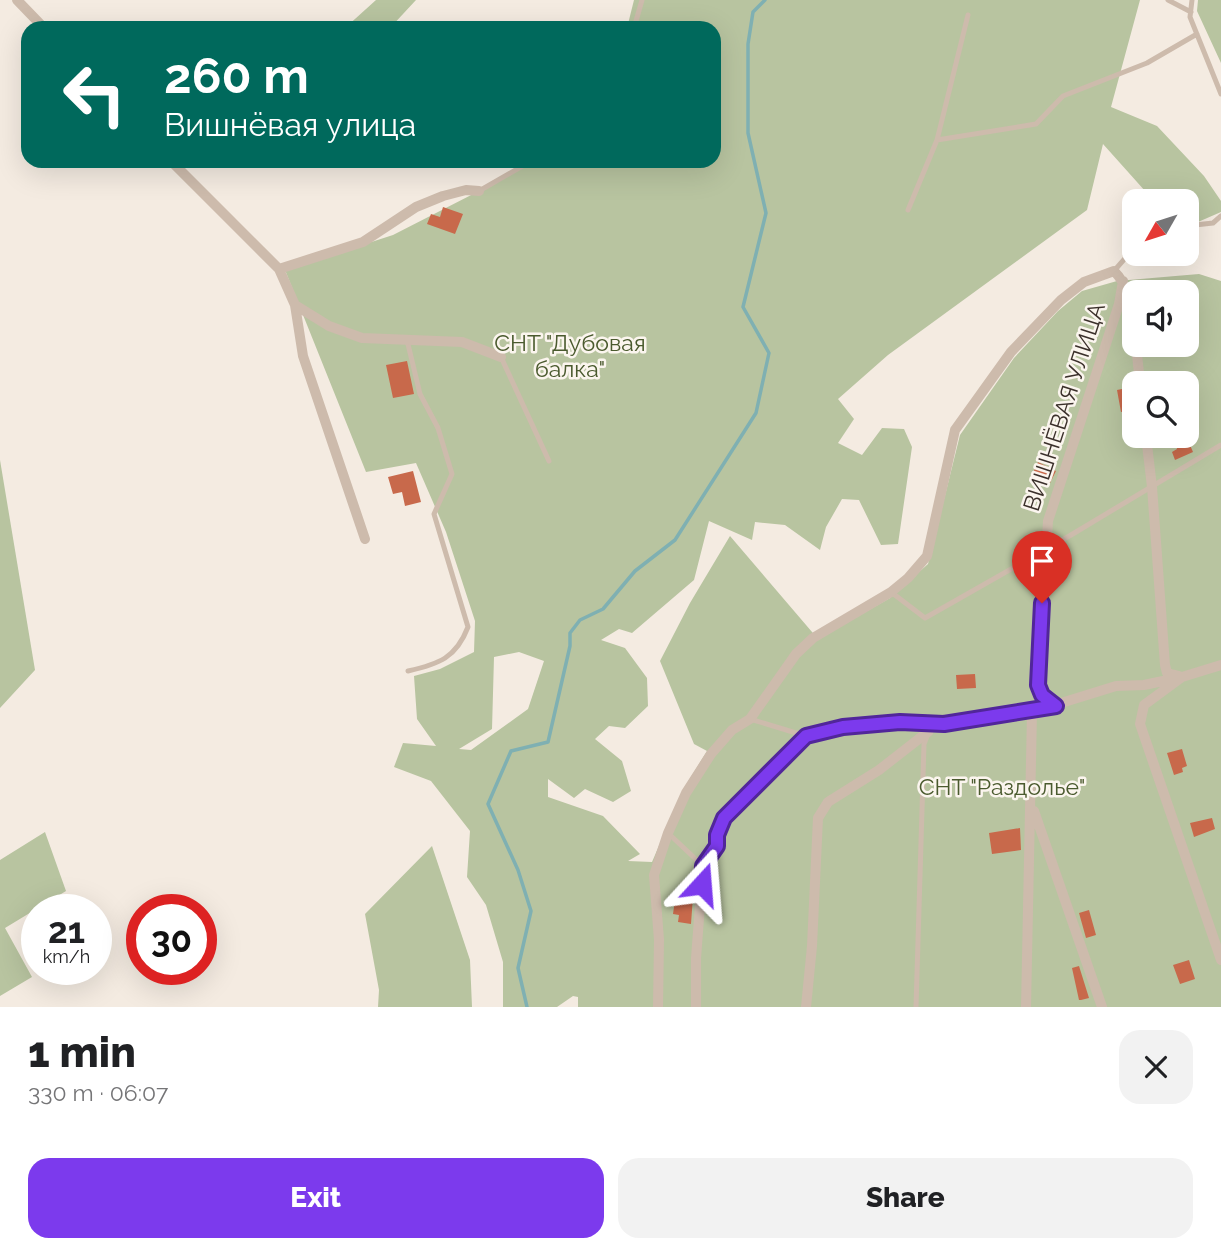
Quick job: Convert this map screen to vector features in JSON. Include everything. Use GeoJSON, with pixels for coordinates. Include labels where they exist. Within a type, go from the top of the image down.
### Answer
{"type":"FeatureCollection","features":[{"type":"Feature","properties":{"kind":"street"},"geometry":{"type":"LineString","coordinates":[[17,0],[37,21]]}},
{"type":"Feature","properties":{"kind":"street"},"geometry":{"type":"LineString","coordinates":[[177,168],[279,270],[295,305],[303,356],[365,539]]}},
{"type":"Feature","properties":{"kind":"street"},"geometry":{"type":"LineString","coordinates":[[279,270],[363,242],[416,207],[443,196],[466,190],[479,191]]}},
{"type":"Feature","properties":{"kind":"street"},"geometry":{"type":"LineString","coordinates":[[658,1007],[659,940],[654,875],[668,833],[686,793],[711,754],[732,730],[750,719],[796,654],[813,638],[891,592],[908,578],[927,556],[955,430],[1011,352],[1061,300],[1084,282],[1114,271],[1123,280]]}},
{"type":"Feature","properties":{"kind":"street","name":"ВИШНЁВАЯ УЛИЦА"},"geometry":{"type":"LineString","coordinates":[[1056,706],[1042,695],[1038,685],[1048,521],[1119,304],[1122,286]]}},
{"type":"Feature","properties":{"kind":"street"},"geometry":{"type":"LineString","coordinates":[[295,305],[329,326],[362,338],[462,342],[501,357]]}},
{"type":"Feature","properties":{"kind":"street"},"geometry":{"type":"LineString","coordinates":[[1147,448],[1165,664],[1167,673],[1182,677]]}},
{"type":"Feature","properties":{"kind":"street"},"geometry":{"type":"LineString","coordinates":[[1026,1007],[1031,712],[1116,687],[1144,685],[1221,665]]}},
{"type":"Feature","properties":{"kind":"street"},"geometry":{"type":"LineString","coordinates":[[1182,677],[1144,705],[1140,724],[1221,960]]}},
{"type":"Feature","properties":{"kind":"street"},"geometry":{"type":"LineString","coordinates":[[806,1007],[812,946],[818,818],[828,802],[879,770],[929,731]]}},
{"type":"Feature","properties":{"kind":"street"},"geometry":{"type":"LineString","coordinates":[[1031,805],[1102,1007]]}},
{"type":"Feature","properties":{"kind":"street"},"geometry":{"type":"LineString","coordinates":[[696,1007],[696,958],[703,866]]}},
{"type":"Feature","properties":{"kind":"lane"},"geometry":{"type":"LineString","coordinates":[[636,21],[642,0]]}},
{"type":"Feature","properties":{"kind":"lane"},"geometry":{"type":"LineString","coordinates":[[1168,0],[1191,12]]}},
{"type":"Feature","properties":{"kind":"lane"},"geometry":{"type":"LineString","coordinates":[[1192,0],[1190,17],[1221,94]]}},
{"type":"Feature","properties":{"kind":"lane"},"geometry":{"type":"LineString","coordinates":[[908,210],[937,140],[968,15]]}},
{"type":"Feature","properties":{"kind":"lane"},"geometry":{"type":"LineString","coordinates":[[937,140],[1036,124],[1063,96],[1147,63],[1197,34]]}},
{"type":"Feature","properties":{"kind":"lane"},"geometry":{"type":"LineString","coordinates":[[479,191],[519,168]]}},
{"type":"Feature","properties":{"kind":"lane"},"geometry":{"type":"LineString","coordinates":[[1199,225],[1213,223],[1221,216]]}},
{"type":"Feature","properties":{"kind":"lane"},"geometry":{"type":"LineString","coordinates":[[1114,271],[1122,262]]}},
{"type":"Feature","properties":{"kind":"lane"},"geometry":{"type":"LineString","coordinates":[[407,340],[420,394],[438,428],[452,474],[434,514],[467,627],[461,645],[437,664],[408,671]]}},
{"type":"Feature","properties":{"kind":"lane"},"geometry":{"type":"LineString","coordinates":[[501,357],[550,461]]}},
{"type":"Feature","properties":{"kind":"lane"},"geometry":{"type":"LineString","coordinates":[[891,592],[925,618],[1221,445]]}},
{"type":"Feature","properties":{"kind":"lane"},"geometry":{"type":"LineString","coordinates":[[750,719],[806,736],[843,727],[900,722],[944,724],[1031,712]]}},
{"type":"Feature","properties":{"kind":"lane"},"geometry":{"type":"LineString","coordinates":[[916,1007],[924,744],[929,731],[944,724]]}},
{"type":"Feature","properties":{"kind":"lane"},"geometry":{"type":"LineString","coordinates":[[668,833],[703,866],[717,846],[717,835],[724,818],[806,736]]}},
{"type":"Feature","properties":{"kind":"green space"},"geometry":{"type":"Polygon","coordinates":[[[376,0],[416,0],[396,21],[353,21],[376,0]]]}},
{"type":"Feature","properties":{"kind":"green space"},"geometry":{"type":"Polygon","coordinates":[[[634,0],[1140,0],[1111,107],[1157,126],[1204,176],[1221,201],[1221,212],[1199,222],[1199,189],[1143,189],[1103,144],[1087,210],[888,355],[838,399],[854,419],[838,443],[862,455],[882,428],[904,429],[912,447],[898,544],[881,545],[859,500],[842,499],[826,527],[820,550],[785,525],[755,522],[752,540],[709,521],[694,580],[632,633],[619,629],[601,640],[625,648],[647,678],[648,706],[625,728],[609,726],[595,739],[622,761],[631,791],[613,802],[585,789],[574,798],[548,779],[548,797],[603,816],[640,854],[628,861],[652,862],[683,790],[707,751],[694,744],[660,661],[690,603],[730,536],[818,639],[890,598],[928,564],[960,435],[1014,358],[1058,311],[1082,291],[1122,281],[1122,357],[1199,357],[1199,280],[1129,280],[1199,274],[1221,281],[1221,1007],[578,1007],[578,997],[573,996],[557,1007],[503,1007],[503,962],[486,905],[467,877],[470,831],[431,781],[394,767],[403,743],[436,746],[417,719],[414,676],[440,669],[474,652],[475,621],[446,532],[416,463],[366,472],[285,270],[393,235],[519,168],[721,168],[721,21],[629,21],[634,0]],[[519,652],[494,657],[492,729],[459,749],[471,750],[528,709],[544,661],[519,652]]]}},
{"type":"Feature","properties":{"kind":"green space"},"geometry":{"type":"Polygon","coordinates":[[[1198,0],[1221,0],[1221,63],[1197,11],[1198,0]]]}},
{"type":"Feature","properties":{"kind":"green space"},"geometry":{"type":"Polygon","coordinates":[[[0,460],[35,670],[0,708],[0,460]]]}},
{"type":"Feature","properties":{"kind":"green space"},"geometry":{"type":"Polygon","coordinates":[[[45,832],[66,891],[61,894],[21,894],[21,918],[5,928],[21,957],[21,984],[0,996],[0,860],[45,832]]]}},
{"type":"Feature","properties":{"kind":"green space"},"geometry":{"type":"Polygon","coordinates":[[[432,846],[470,960],[472,1007],[378,1007],[379,990],[365,914],[432,846]]]}},
{"type":"Feature","properties":{"kind":"building"},"geometry":{"type":"Polygon","coordinates":[[[443,207],[463,214],[455,234],[427,224],[431,214],[440,217],[443,207]]]}},
{"type":"Feature","properties":{"kind":"building"},"geometry":{"type":"Polygon","coordinates":[[[407,361],[414,394],[393,398],[386,365],[407,361]]]}},
{"type":"Feature","properties":{"kind":"building"},"geometry":{"type":"Polygon","coordinates":[[[1122,389],[1122,412],[1121,412],[1117,390],[1122,389]]]}},
{"type":"Feature","properties":{"kind":"building"},"geometry":{"type":"Polygon","coordinates":[[[1191,448],[1193,452],[1175,460],[1172,452],[1191,448]]]}},
{"type":"Feature","properties":{"kind":"building"},"geometry":{"type":"Polygon","coordinates":[[[1038,462],[1056,471],[1050,483],[1032,475],[1038,462]]]}},
{"type":"Feature","properties":{"kind":"building"},"geometry":{"type":"Polygon","coordinates":[[[413,471],[421,502],[405,506],[402,492],[393,494],[388,477],[413,471]]]}},
{"type":"Feature","properties":{"kind":"building"},"geometry":{"type":"Polygon","coordinates":[[[975,674],[976,688],[957,689],[956,675],[975,674]]]}},
{"type":"Feature","properties":{"kind":"building"},"geometry":{"type":"Polygon","coordinates":[[[1182,749],[1187,766],[1182,768],[1183,772],[1174,775],[1167,753],[1182,749]]]}},
{"type":"Feature","properties":{"kind":"building"},"geometry":{"type":"Polygon","coordinates":[[[1212,818],[1215,829],[1194,837],[1190,823],[1212,818]]]}},
{"type":"Feature","properties":{"kind":"building"},"geometry":{"type":"Polygon","coordinates":[[[1020,828],[1021,850],[992,854],[989,833],[1020,828]]]}},
{"type":"Feature","properties":{"kind":"building"},"geometry":{"type":"Polygon","coordinates":[[[676,893],[693,896],[691,924],[678,922],[679,915],[673,914],[676,893]]]}},
{"type":"Feature","properties":{"kind":"building"},"geometry":{"type":"Polygon","coordinates":[[[1089,910],[1096,935],[1086,938],[1079,913],[1089,910]]]}},
{"type":"Feature","properties":{"kind":"building"},"geometry":{"type":"Polygon","coordinates":[[[1189,960],[1195,979],[1180,984],[1173,965],[1189,960]]]}},
{"type":"Feature","properties":{"kind":"building"},"geometry":{"type":"Polygon","coordinates":[[[1079,966],[1089,998],[1081,1000],[1072,968],[1079,966]]]}},
{"type":"Feature","properties":{"kind":"waterway"},"geometry":{"type":"LineString","coordinates":[[527,1007],[518,968],[531,911],[518,870],[488,804],[511,751],[548,742],[570,646],[570,633],[580,620],[603,609],[635,571],[675,540],[756,413],[769,353],[743,307],[766,213],[748,133],[748,44],[753,12],[765,0]]}},
{"type":"Feature","properties":{"kind":"route"},"geometry":{"type":"LineString","coordinates":[[702,884],[703,866],[717,846],[717,835],[724,818],[806,736],[843,727],[900,722],[944,724],[1056,706],[1042,695],[1038,685],[1042,603]]}},
{"type":"Feature","properties":{"kind":"park label","name":"СНТ \"Дубовая балка\""},"geometry":{"type":"Point","coordinates":[570,356]}},
{"type":"Feature","properties":{"kind":"park label","name":"СНТ \"Раздолье\""},"geometry":{"type":"Point","coordinates":[1002,787]}}]}
